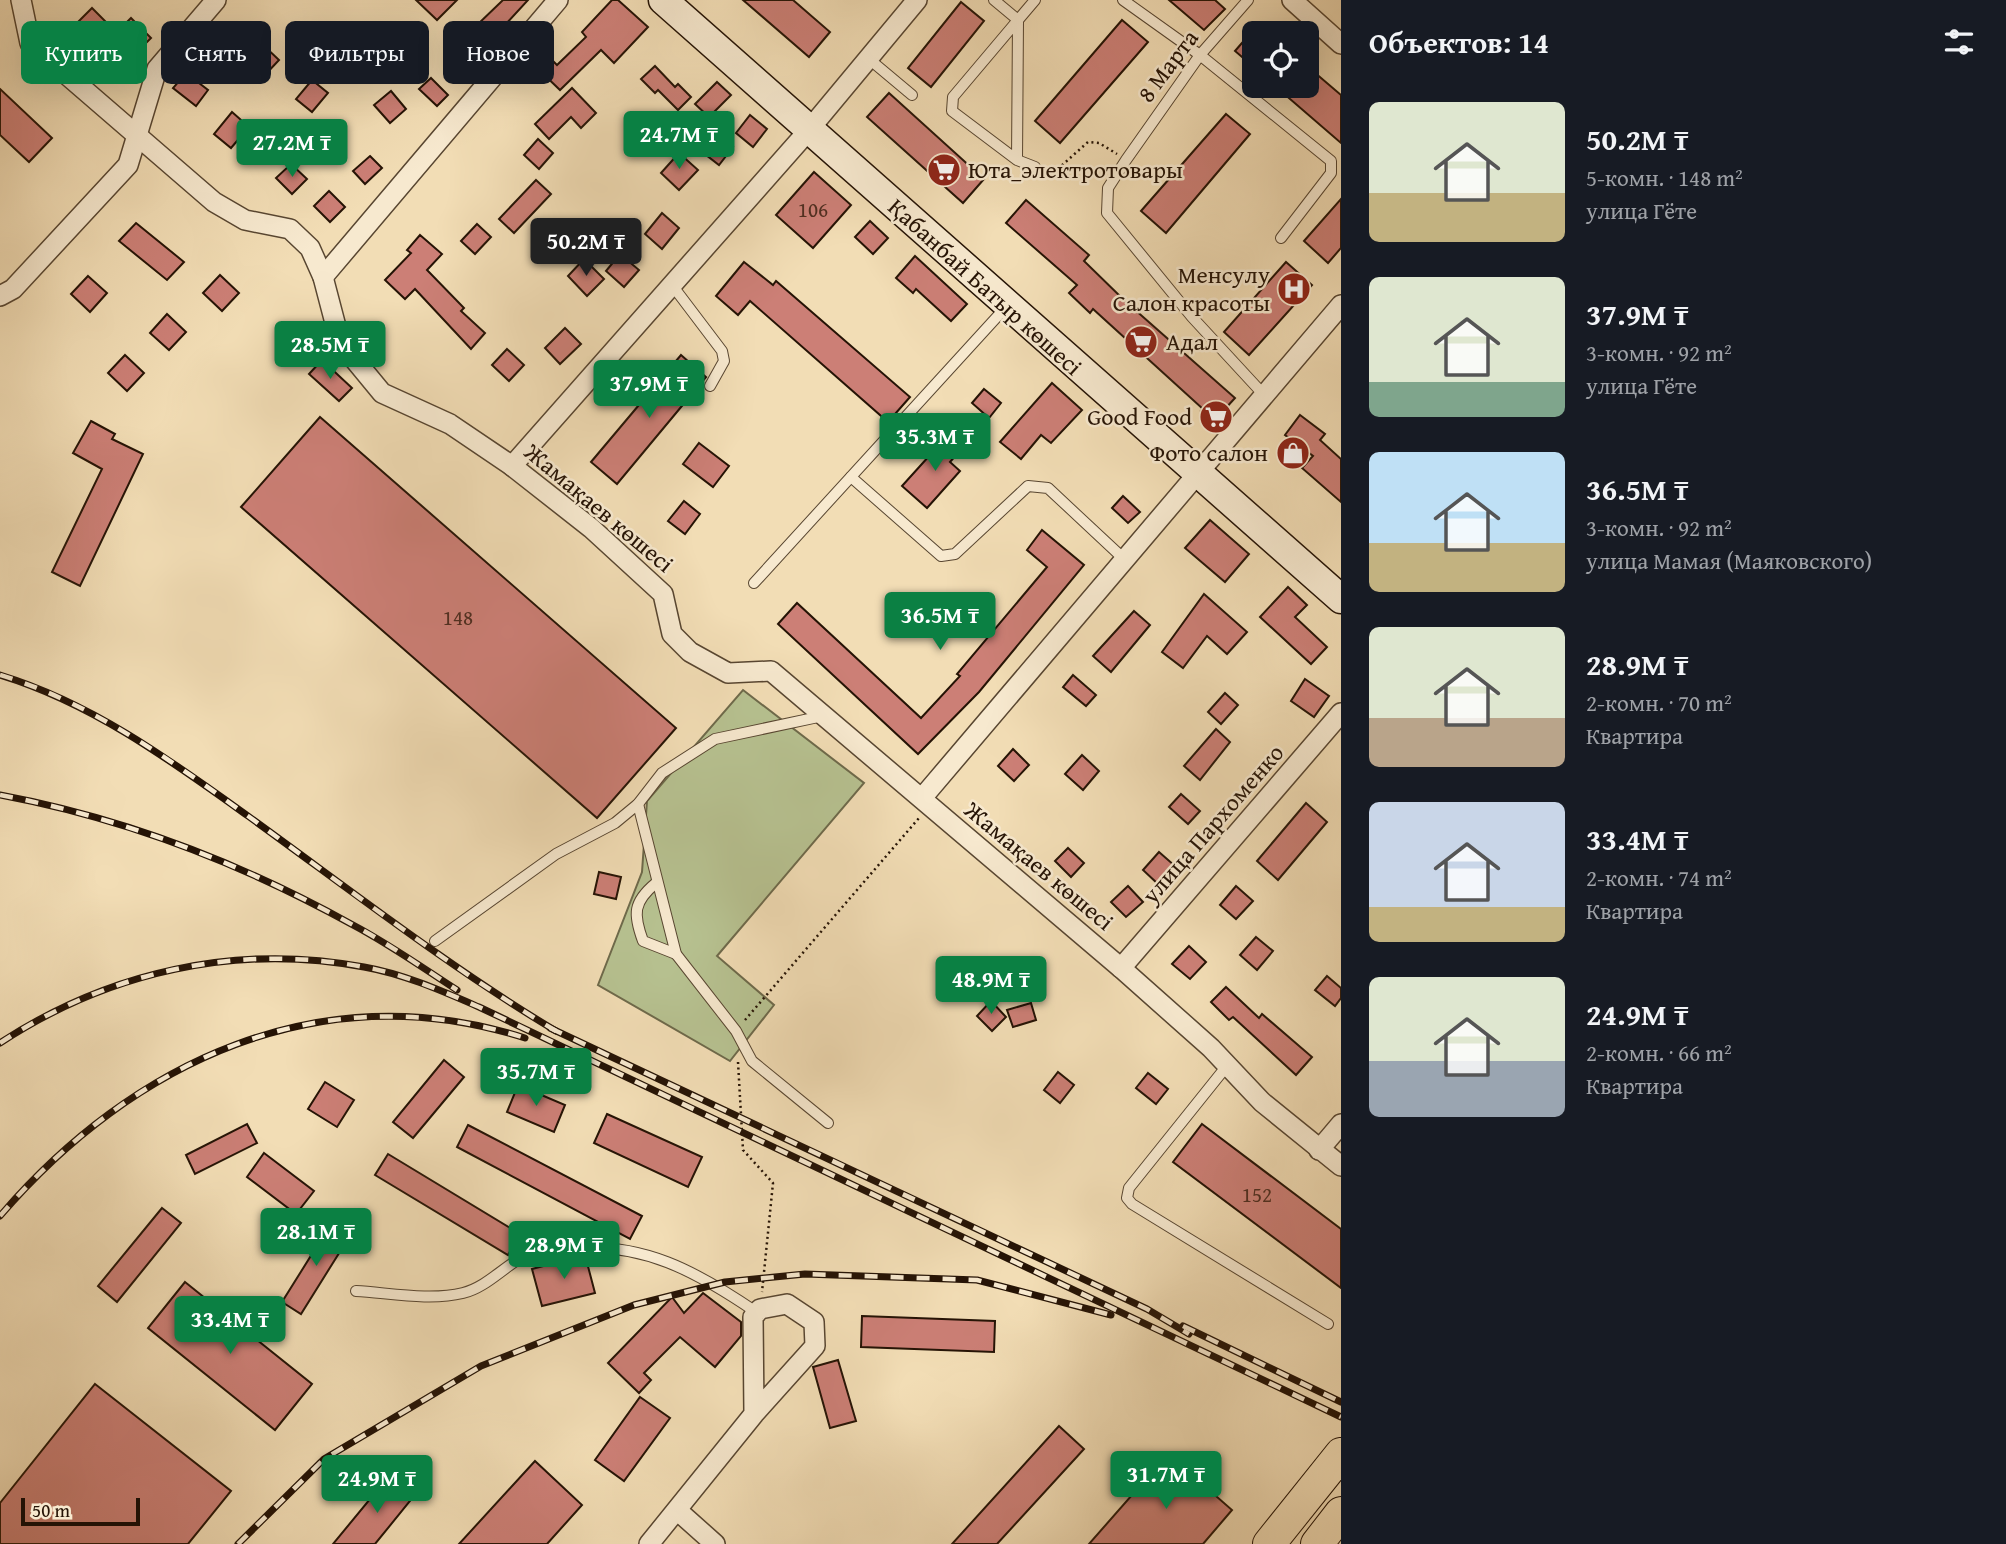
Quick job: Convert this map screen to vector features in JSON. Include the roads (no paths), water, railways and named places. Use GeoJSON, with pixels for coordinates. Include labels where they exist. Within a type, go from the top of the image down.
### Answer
{"type":"FeatureCollection","features":[{"type":"Feature","properties":{"kind":"highway"},"geometry":{"type":"LineString","coordinates":[[1269,1544],[1341,1454]]}},
{"type":"Feature","properties":{"kind":"highway"},"geometry":{"type":"LineString","coordinates":[[1317,1544],[1341,1513]]}},
{"type":"Feature","properties":{"kind":"main road","name":"Қабанбай Батыр көшесі"},"geometry":{"type":"LineString","coordinates":[[663,0],[1341,600]]}},
{"type":"Feature","properties":{"kind":"street","name":"Жамақаев көшесі"},"geometry":{"type":"LineString","coordinates":[[21,0],[30,43],[214,202],[245,220],[290,229],[310,248],[323,277],[341,342],[382,393],[450,424],[512,466],[591,528],[663,594],[672,634],[690,652],[728,673],[771,671],[1121,968],[1211,1048],[1226,1067],[1318,1150],[1341,1166]]}},
{"type":"Feature","properties":{"kind":"street"},"geometry":{"type":"LineString","coordinates":[[0,296],[13,289],[128,165],[157,69],[216,0]]}},
{"type":"Feature","properties":{"kind":"street"},"geometry":{"type":"LineString","coordinates":[[323,277],[558,0]]}},
{"type":"Feature","properties":{"kind":"street"},"geometry":{"type":"LineString","coordinates":[[512,466],[808,131],[917,0]]}},
{"type":"Feature","properties":{"kind":"street"},"geometry":{"type":"LineString","coordinates":[[1292,0],[1341,44]]}},
{"type":"Feature","properties":{"kind":"street"},"geometry":{"type":"LineString","coordinates":[[926,802],[1124,559],[1341,305]]}},
{"type":"Feature","properties":{"kind":"street","name":"улица Пархоменко"},"geometry":{"type":"LineString","coordinates":[[1121,968],[1341,713]]}},
{"type":"Feature","properties":{"kind":"street"},"geometry":{"type":"LineString","coordinates":[[1318,1150],[1341,1124]]}},
{"type":"Feature","properties":{"kind":"street"},"geometry":{"type":"LineString","coordinates":[[649,1544],[754,1414],[815,1346],[814,1322],[787,1304],[758,1310],[752,1327],[754,1414]]}},
{"type":"Feature","properties":{"kind":"street"},"geometry":{"type":"LineString","coordinates":[[678,1511],[715,1544]]}},
{"type":"Feature","properties":{"kind":"lane"},"geometry":{"type":"LineString","coordinates":[[994,0],[1018,20]]}},
{"type":"Feature","properties":{"kind":"lane"},"geometry":{"type":"LineString","coordinates":[[1035,0],[953,97],[950,104],[952,111],[1017,160],[1035,167]]}},
{"type":"Feature","properties":{"kind":"lane"},"geometry":{"type":"LineString","coordinates":[[1123,0],[1200,55],[1331,161],[1331,173],[1281,238]]}},
{"type":"Feature","properties":{"kind":"lane","name":"8 Марта"},"geometry":{"type":"LineString","coordinates":[[1248,0],[1200,55],[1126,160],[1108,188],[1107,213],[1192,317],[1264,395]]}},
{"type":"Feature","properties":{"kind":"lane"},"geometry":{"type":"LineString","coordinates":[[1017,160],[1018,20]]}},
{"type":"Feature","properties":{"kind":"lane"},"geometry":{"type":"LineString","coordinates":[[869,59],[912,95]]}},
{"type":"Feature","properties":{"kind":"lane"},"geometry":{"type":"LineString","coordinates":[[672,285],[722,351],[724,361],[710,386]]}},
{"type":"Feature","properties":{"kind":"lane"},"geometry":{"type":"LineString","coordinates":[[754,583],[1007,305]]}},
{"type":"Feature","properties":{"kind":"lane"},"geometry":{"type":"LineString","coordinates":[[851,477],[941,556],[955,554],[1028,485],[1036,484],[1048,488],[1124,559]]}},
{"type":"Feature","properties":{"kind":"lane"},"geometry":{"type":"LineString","coordinates":[[435,941],[556,854],[615,823],[638,804],[662,773],[715,739],[824,716]]}},
{"type":"Feature","properties":{"kind":"lane"},"geometry":{"type":"LineString","coordinates":[[638,804],[676,954],[736,1031],[752,1061],[828,1123]]}},
{"type":"Feature","properties":{"kind":"lane"},"geometry":{"type":"LineString","coordinates":[[656,883],[641,896],[636,920],[643,942],[676,954]]}},
{"type":"Feature","properties":{"kind":"lane"},"geometry":{"type":"LineString","coordinates":[[1226,1067],[1129,1188],[1128,1198],[1132,1204],[1328,1324]]}},
{"type":"Feature","properties":{"kind":"lane"},"geometry":{"type":"LineString","coordinates":[[356,1291],[462,1294],[484,1285],[503,1269],[536,1251],[598,1246],[662,1258],[716,1284],[758,1310]]}},
{"type":"Feature","properties":{"kind":"railway"},"geometry":{"type":"LineString","coordinates":[[0,675],[67,701],[160,754],[438,954],[556,1031]]}},
{"type":"Feature","properties":{"kind":"railway"},"geometry":{"type":"LineString","coordinates":[[0,795],[92,816],[226,863],[366,932],[457,990]]}},
{"type":"Feature","properties":{"kind":"railway"},"geometry":{"type":"LineString","coordinates":[[0,1043],[41,1018],[84,998],[129,981],[174,969],[268,959],[316,960],[394,974],[479,1007],[1341,1417]]}},
{"type":"Feature","properties":{"kind":"railway"},"geometry":{"type":"LineString","coordinates":[[0,1216],[52,1161],[109,1114],[171,1074],[236,1044],[304,1025],[376,1017],[449,1021],[525,1038]]}},
{"type":"Feature","properties":{"kind":"railway"},"geometry":{"type":"LineString","coordinates":[[550,1028],[1147,1309],[1189,1334]]}},
{"type":"Feature","properties":{"kind":"railway"},"geometry":{"type":"LineString","coordinates":[[238,1544],[324,1459],[481,1366],[634,1305],[725,1282],[805,1274],[977,1280],[1111,1315]]}},
{"type":"Feature","properties":{"kind":"railway"},"geometry":{"type":"LineString","coordinates":[[1183,1326],[1341,1402]]}},
{"type":"Feature","properties":{"kind":"place","name":"Юта_электротовары"},"geometry":{"type":"Point","coordinates":[944,170]}},
{"type":"Feature","properties":{"kind":"place","name":"Менсулу Салон красоты"},"geometry":{"type":"Point","coordinates":[1294,289]}},
{"type":"Feature","properties":{"kind":"place","name":"Адал"},"geometry":{"type":"Point","coordinates":[1141,342]}},
{"type":"Feature","properties":{"kind":"place","name":"Good Food"},"geometry":{"type":"Point","coordinates":[1216,417]}},
{"type":"Feature","properties":{"kind":"place","name":"Фото салон"},"geometry":{"type":"Point","coordinates":[1293,453]}}]}
